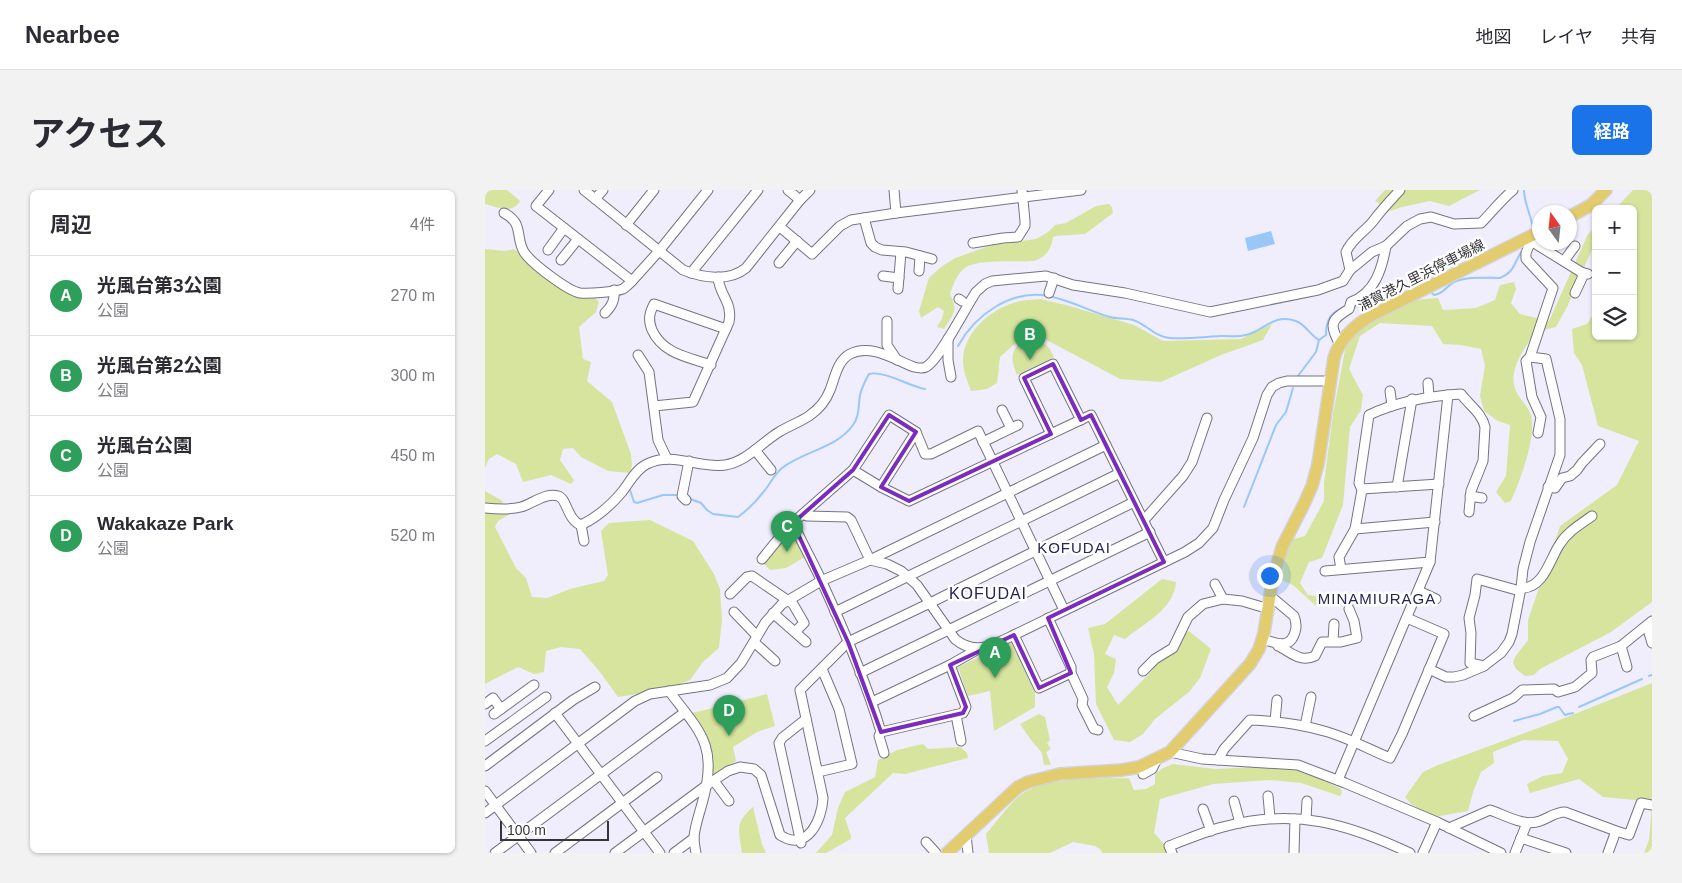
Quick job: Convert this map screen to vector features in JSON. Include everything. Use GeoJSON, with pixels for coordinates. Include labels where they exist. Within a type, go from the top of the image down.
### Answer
{"type":"FeatureCollection","features":[{"type":"Feature","properties":{"kind":"main road"},"geometry":{"type":"LineString","coordinates":[[1577,213],[1591,205],[1605,190]]}},
{"type":"Feature","properties":{"kind":"main road","name":"浦賀港久里浜停車場線"},"geometry":{"type":"LineString","coordinates":[[947,853],[1012,793],[1028,782],[1060,774],[1139,767],[1170,752],[1250,664],[1262,639],[1276,565],[1282,547],[1312,486],[1318,464],[1334,358],[1340,345],[1351,330],[1365,319],[1532,236]]}},
{"type":"Feature","properties":{"kind":"street"},"geometry":{"type":"LineString","coordinates":[[549,190],[536,206],[632,281]]}},
{"type":"Feature","properties":{"kind":"street"},"geometry":{"type":"LineString","coordinates":[[585,190],[683,270],[691,274],[718,277],[735,274],[746,268],[810,190]]}},
{"type":"Feature","properties":{"kind":"street"},"geometry":{"type":"LineString","coordinates":[[595,199],[603,190]]}},
{"type":"Feature","properties":{"kind":"street"},"geometry":{"type":"LineString","coordinates":[[626,225],[654,190]]}},
{"type":"Feature","properties":{"kind":"street"},"geometry":{"type":"LineString","coordinates":[[504,213],[513,218],[519,230],[519,240],[523,251],[529,260],[561,283],[579,293],[614,290],[624,288],[632,281],[659,251],[707,190]]}},
{"type":"Feature","properties":{"kind":"street"},"geometry":{"type":"LineString","coordinates":[[691,274],[758,190]]}},
{"type":"Feature","properties":{"kind":"street"},"geometry":{"type":"LineString","coordinates":[[788,190],[800,200]]}},
{"type":"Feature","properties":{"kind":"street"},"geometry":{"type":"LineString","coordinates":[[894,190],[896,213]]}},
{"type":"Feature","properties":{"kind":"street"},"geometry":{"type":"LineString","coordinates":[[780,227],[813,254],[840,226],[851,220],[1022,194],[1081,190]]}},
{"type":"Feature","properties":{"kind":"street"},"geometry":{"type":"LineString","coordinates":[[1350,270],[1346,252],[1351,242],[1400,190]]}},
{"type":"Feature","properties":{"kind":"street"},"geometry":{"type":"LineString","coordinates":[[581,526],[591,521],[620,494],[644,465],[667,459],[712,466],[725,465],[745,457],[781,430],[808,417],[816,411],[827,396],[839,366],[849,354],[872,350],[920,369],[925,368],[937,356],[976,292],[992,281],[1046,276],[1054,278],[1072,289],[1125,293],[1210,312],[1318,290],[1343,281],[1350,270],[1372,252],[1387,246],[1407,226],[1420,219],[1431,217],[1453,224],[1481,223],[1500,201],[1513,190]]}},
{"type":"Feature","properties":{"kind":"street"},"geometry":{"type":"LineString","coordinates":[[973,243],[1018,237],[1025,226],[1022,194]]}},
{"type":"Feature","properties":{"kind":"street"},"geometry":{"type":"LineString","coordinates":[[864,218],[871,243],[875,247],[932,259]]}},
{"type":"Feature","properties":{"kind":"street"},"geometry":{"type":"LineString","coordinates":[[548,250],[564,228]]}},
{"type":"Feature","properties":{"kind":"street"},"geometry":{"type":"LineString","coordinates":[[1532,238],[1526,253],[1526,259],[1553,288],[1530,357],[1526,361],[1532,397],[1541,416],[1538,433]]}},
{"type":"Feature","properties":{"kind":"street"},"geometry":{"type":"LineString","coordinates":[[561,260],[578,239]]}},
{"type":"Feature","properties":{"kind":"street"},"geometry":{"type":"LineString","coordinates":[[779,263],[797,241]]}},
{"type":"Feature","properties":{"kind":"street"},"geometry":{"type":"LineString","coordinates":[[1340,345],[1333,330],[1336,317],[1350,306],[1351,302],[1367,294],[1369,284],[1383,262],[1387,246]]}},
{"type":"Feature","properties":{"kind":"street"},"geometry":{"type":"LineString","coordinates":[[1550,250],[1584,273],[1575,293]]}},
{"type":"Feature","properties":{"kind":"street"},"geometry":{"type":"LineString","coordinates":[[1564,261],[1572,250]]}},
{"type":"Feature","properties":{"kind":"street"},"geometry":{"type":"LineString","coordinates":[[898,290],[901,252]]}},
{"type":"Feature","properties":{"kind":"street"},"geometry":{"type":"LineString","coordinates":[[919,271],[920,256]]}},
{"type":"Feature","properties":{"kind":"street"},"geometry":{"type":"LineString","coordinates":[[883,276],[899,278]]}},
{"type":"Feature","properties":{"kind":"street"},"geometry":{"type":"LineString","coordinates":[[654,406],[693,402],[729,322],[730,308],[720,289],[718,277]]}},
{"type":"Feature","properties":{"kind":"street"},"geometry":{"type":"LineString","coordinates":[[1049,293],[1054,278]]}},
{"type":"Feature","properties":{"kind":"street"},"geometry":{"type":"LineString","coordinates":[[605,313],[614,300],[614,290]]}},
{"type":"Feature","properties":{"kind":"street"},"geometry":{"type":"LineString","coordinates":[[711,365],[673,352],[661,345],[653,332],[649,315],[654,304],[726,329]]}},
{"type":"Feature","properties":{"kind":"street"},"geometry":{"type":"LineString","coordinates":[[887,321],[887,345],[897,360]]}},
{"type":"Feature","properties":{"kind":"street"},"geometry":{"type":"LineString","coordinates":[[948,339],[947,360],[951,377]]}},
{"type":"Feature","properties":{"kind":"street"},"geometry":{"type":"LineString","coordinates":[[638,355],[649,372],[658,440],[667,459]]}},
{"type":"Feature","properties":{"kind":"street"},"geometry":{"type":"LineString","coordinates":[[1429,669],[1446,677],[1463,675],[1484,666],[1501,653],[1512,634],[1525,560],[1560,455],[1560,419],[1546,359],[1530,357]]}},
{"type":"Feature","properties":{"kind":"street"},"geometry":{"type":"LineString","coordinates":[[1051,434],[1024,378],[1053,364],[1081,420]]}},
{"type":"Feature","properties":{"kind":"street"},"geometry":{"type":"LineString","coordinates":[[869,560],[887,564],[908,577],[930,603],[948,630],[961,644],[969,647],[988,647],[1164,562],[1199,543],[1213,528],[1253,438],[1267,395],[1272,387],[1287,381],[1331,381]]}},
{"type":"Feature","properties":{"kind":"street"},"geometry":{"type":"LineString","coordinates":[[1428,384],[1429,397]]}},
{"type":"Feature","properties":{"kind":"street"},"geometry":{"type":"LineString","coordinates":[[1390,391],[1392,406]]}},
{"type":"Feature","properties":{"kind":"street"},"geometry":{"type":"LineString","coordinates":[[1341,569],[1339,557],[1355,529],[1362,489],[1359,483],[1369,415],[1411,399],[1461,394],[1489,429],[1487,461],[1471,491],[1469,512]]}},
{"type":"Feature","properties":{"kind":"street"},"geometry":{"type":"LineString","coordinates":[[1338,780],[1419,592],[1430,562],[1448,395]]}},
{"type":"Feature","properties":{"kind":"street"},"geometry":{"type":"LineString","coordinates":[[1397,487],[1411,399]]}},
{"type":"Feature","properties":{"kind":"street"},"geometry":{"type":"LineString","coordinates":[[983,442],[1015,427],[1002,410]]}},
{"type":"Feature","properties":{"kind":"street"},"geometry":{"type":"LineString","coordinates":[[762,560],[774,543],[793,523],[853,470],[889,415],[916,432],[925,454],[931,454],[978,431],[1064,610]]}},
{"type":"Feature","properties":{"kind":"street"},"geometry":{"type":"LineString","coordinates":[[853,470],[909,501],[1091,415],[1164,562]]}},
{"type":"Feature","properties":{"kind":"street"},"geometry":{"type":"LineString","coordinates":[[1144,520],[1183,476],[1192,462],[1207,418]]}},
{"type":"Feature","properties":{"kind":"street"},"geometry":{"type":"LineString","coordinates":[[881,487],[916,432]]}},
{"type":"Feature","properties":{"kind":"street"},"geometry":{"type":"LineString","coordinates":[[485,813],[635,701],[650,694],[716,684],[727,678],[741,664],[773,613],[788,600],[821,581],[869,560],[1106,444]]}},
{"type":"Feature","properties":{"kind":"street"},"geometry":{"type":"LineString","coordinates":[[1548,487],[1555,488],[1562,478],[1570,476],[1601,444]]}},
{"type":"Feature","properties":{"kind":"street"},"geometry":{"type":"LineString","coordinates":[[755,450],[771,470]]}},
{"type":"Feature","properties":{"kind":"street"},"geometry":{"type":"LineString","coordinates":[[686,500],[682,496],[689,461]]}},
{"type":"Feature","properties":{"kind":"street"},"geometry":{"type":"LineString","coordinates":[[835,612],[1120,473]]}},
{"type":"Feature","properties":{"kind":"street"},"geometry":{"type":"LineString","coordinates":[[1362,489],[1439,484]]}},
{"type":"Feature","properties":{"kind":"street"},"geometry":{"type":"LineString","coordinates":[[485,508],[517,508],[550,495],[559,496],[562,497],[575,523],[581,526]]}},
{"type":"Feature","properties":{"kind":"street"},"geometry":{"type":"LineString","coordinates":[[1470,496],[1483,498]]}},
{"type":"Feature","properties":{"kind":"street"},"geometry":{"type":"LineString","coordinates":[[615,853],[711,783],[735,768],[745,766],[754,769],[763,780],[780,835],[787,842],[791,843],[807,841],[818,823],[823,808],[822,791],[800,690],[847,642],[1134,502]]}},
{"type":"Feature","properties":{"kind":"street"},"geometry":{"type":"LineString","coordinates":[[803,514],[807,516],[847,517],[851,520],[869,560]]}},
{"type":"Feature","properties":{"kind":"street"},"geometry":{"type":"LineString","coordinates":[[1484,666],[1469,663],[1471,633],[1469,618],[1477,579],[1521,589],[1531,586],[1547,570],[1559,544],[1569,533],[1592,516]]}},
{"type":"Feature","properties":{"kind":"street"},"geometry":{"type":"LineString","coordinates":[[1355,529],[1435,522]]}},
{"type":"Feature","properties":{"kind":"street"},"geometry":{"type":"LineString","coordinates":[[793,523],[835,612],[872,702],[881,732],[879,736],[884,754]]}},
{"type":"Feature","properties":{"kind":"street"},"geometry":{"type":"LineString","coordinates":[[581,526],[584,541]]}},
{"type":"Feature","properties":{"kind":"street"},"geometry":{"type":"LineString","coordinates":[[860,673],[1150,532]]}},
{"type":"Feature","properties":{"kind":"street"},"geometry":{"type":"LineString","coordinates":[[1325,571],[1430,562]]}},
{"type":"Feature","properties":{"kind":"street"},"geometry":{"type":"LineString","coordinates":[[730,594],[747,576],[752,576],[793,604],[804,623],[795,632]]}},
{"type":"Feature","properties":{"kind":"street"},"geometry":{"type":"LineString","coordinates":[[1215,584],[1223,599]]}},
{"type":"Feature","properties":{"kind":"street"},"geometry":{"type":"LineString","coordinates":[[1419,592],[1435,599]]}},
{"type":"Feature","properties":{"kind":"street"},"geometry":{"type":"LineString","coordinates":[[1143,672],[1155,659],[1173,648],[1188,617],[1203,604],[1223,599],[1269,604],[1275,600],[1296,619],[1296,628],[1291,641],[1284,644],[1277,644],[1262,639]]}},
{"type":"Feature","properties":{"kind":"street"},"geometry":{"type":"LineString","coordinates":[[1277,644],[1303,659],[1315,656],[1322,642],[1341,642],[1357,638],[1354,621],[1349,609]]}},
{"type":"Feature","properties":{"kind":"street"},"geometry":{"type":"LineString","coordinates":[[734,612],[775,661]]}},
{"type":"Feature","properties":{"kind":"street"},"geometry":{"type":"LineString","coordinates":[[773,613],[806,642]]}},
{"type":"Feature","properties":{"kind":"street"},"geometry":{"type":"LineString","coordinates":[[1047,618],[1071,667],[1071,674],[1083,699],[1082,705],[1095,729],[1098,730]]}},
{"type":"Feature","properties":{"kind":"street"},"geometry":{"type":"LineString","coordinates":[[1218,760],[1224,748],[1250,720],[1275,721],[1326,731],[1389,758],[1402,734],[1444,634],[1407,618]]}},
{"type":"Feature","properties":{"kind":"street"},"geometry":{"type":"LineString","coordinates":[[1333,641],[1334,624]]}},
{"type":"Feature","properties":{"kind":"street"},"geometry":{"type":"LineString","coordinates":[[1650,624],[1652,643]]}},
{"type":"Feature","properties":{"kind":"street"},"geometry":{"type":"LineString","coordinates":[[1474,716],[1513,698],[1522,690],[1554,689],[1558,692],[1575,687],[1592,673],[1591,660],[1593,657],[1621,646],[1650,624]]}},
{"type":"Feature","properties":{"kind":"street"},"geometry":{"type":"LineString","coordinates":[[1014,635],[1039,688],[1071,674]]}},
{"type":"Feature","properties":{"kind":"street"},"geometry":{"type":"LineString","coordinates":[[1621,646],[1627,667]]}},
{"type":"Feature","properties":{"kind":"street"},"geometry":{"type":"LineString","coordinates":[[872,702],[981,648]]}},
{"type":"Feature","properties":{"kind":"street"},"geometry":{"type":"LineString","coordinates":[[881,732],[963,714],[966,707],[950,665]]}},
{"type":"Feature","properties":{"kind":"street"},"geometry":{"type":"LineString","coordinates":[[818,772],[852,764],[839,708],[822,669]]}},
{"type":"Feature","properties":{"kind":"street"},"geometry":{"type":"LineString","coordinates":[[485,766],[573,700],[595,687]]}},
{"type":"Feature","properties":{"kind":"street"},"geometry":{"type":"LineString","coordinates":[[485,704],[493,698],[498,711],[531,688],[537,703]]}},
{"type":"Feature","properties":{"kind":"street"},"geometry":{"type":"LineString","coordinates":[[669,691],[701,734],[709,759],[711,783],[694,838],[696,853]]}},
{"type":"Feature","properties":{"kind":"street"},"geometry":{"type":"LineString","coordinates":[[485,741],[546,697]]}},
{"type":"Feature","properties":{"kind":"street"},"geometry":{"type":"LineString","coordinates":[[1305,726],[1311,697]]}},
{"type":"Feature","properties":{"kind":"street"},"geometry":{"type":"LineString","coordinates":[[1275,721],[1277,700]]}},
{"type":"Feature","properties":{"kind":"street"},"geometry":{"type":"LineString","coordinates":[[495,853],[685,712]]}},
{"type":"Feature","properties":{"kind":"street"},"geometry":{"type":"LineString","coordinates":[[555,714],[660,853]]}},
{"type":"Feature","properties":{"kind":"street"},"geometry":{"type":"LineString","coordinates":[[955,715],[961,741]]}},
{"type":"Feature","properties":{"kind":"street"},"geometry":{"type":"LineString","coordinates":[[801,843],[779,743],[782,738],[806,719]]}},
{"type":"Feature","properties":{"kind":"street"},"geometry":{"type":"LineString","coordinates":[[1170,752],[1202,759],[1298,764],[1437,822],[1501,853]]}},
{"type":"Feature","properties":{"kind":"street"},"geometry":{"type":"LineString","coordinates":[[1143,774],[1153,769],[1157,759]]}},
{"type":"Feature","properties":{"kind":"street"},"geometry":{"type":"LineString","coordinates":[[555,853],[657,777]]}},
{"type":"Feature","properties":{"kind":"street"},"geometry":{"type":"LineString","coordinates":[[711,783],[729,801]]}},
{"type":"Feature","properties":{"kind":"street"},"geometry":{"type":"LineString","coordinates":[[485,791],[531,853]]}},
{"type":"Feature","properties":{"kind":"street"},"geometry":{"type":"LineString","coordinates":[[1268,796],[1269,818]]}},
{"type":"Feature","properties":{"kind":"street"},"geometry":{"type":"LineString","coordinates":[[1235,801],[1240,823]]}},
{"type":"Feature","properties":{"kind":"street"},"geometry":{"type":"LineString","coordinates":[[1305,819],[1307,801]]}},
{"type":"Feature","properties":{"kind":"street"},"geometry":{"type":"LineString","coordinates":[[1558,812],[1562,802]]}},
{"type":"Feature","properties":{"kind":"street"},"geometry":{"type":"LineString","coordinates":[[1449,828],[1490,810],[1527,824],[1538,822],[1558,812],[1565,812],[1629,835],[1641,803],[1652,805]]}},
{"type":"Feature","properties":{"kind":"street"},"geometry":{"type":"LineString","coordinates":[[1203,809],[1211,831]]}},
{"type":"Feature","properties":{"kind":"street"},"geometry":{"type":"LineString","coordinates":[[1172,853],[1169,846],[1211,831],[1269,818],[1305,819],[1333,823],[1383,840],[1410,853]]}},
{"type":"Feature","properties":{"kind":"street"},"geometry":{"type":"LineString","coordinates":[[1294,853],[1295,819]]}},
{"type":"Feature","properties":{"kind":"street"},"geometry":{"type":"LineString","coordinates":[[1423,853],[1437,822]]}},
{"type":"Feature","properties":{"kind":"street"},"geometry":{"type":"LineString","coordinates":[[1515,853],[1527,824]]}},
{"type":"Feature","properties":{"kind":"street"},"geometry":{"type":"LineString","coordinates":[[1608,853],[1616,831]]}},
{"type":"Feature","properties":{"kind":"street"},"geometry":{"type":"LineString","coordinates":[[966,835],[968,853]]}},
{"type":"Feature","properties":{"kind":"street"},"geometry":{"type":"LineString","coordinates":[[674,853],[694,838]]}},
{"type":"Feature","properties":{"kind":"street"},"geometry":{"type":"LineString","coordinates":[[1521,838],[1566,853]]}},
{"type":"Feature","properties":{"kind":"street"},"geometry":{"type":"LineString","coordinates":[[926,842],[936,853]]}},
{"type":"Feature","properties":{"kind":"highlighted area"},"geometry":{"type":"Polygon","coordinates":[[[1053,364],[1081,420],[1091,415],[1164,562],[1048,618],[1071,673],[1039,688],[1014,635],[950,665],[966,707],[963,713],[881,732],[848,642],[793,523],[853,470],[889,415],[916,432],[881,487],[909,501],[1051,434],[1024,378],[1053,364]]]}},
{"type":"Feature","properties":{"kind":"green space"},"geometry":{"type":"Polygon","coordinates":[[[485,190],[507,190],[520,201],[513,208],[509,209],[485,204],[485,190]]]}},
{"type":"Feature","properties":{"kind":"green space"},"geometry":{"type":"Polygon","coordinates":[[[1385,190],[1480,190],[1449,206],[1430,201],[1390,211],[1375,201],[1385,190]]]}},
{"type":"Feature","properties":{"kind":"green space"},"geometry":{"type":"Polygon","coordinates":[[[1633,190],[1652,190],[1652,602],[1611,632],[1540,669],[1534,675],[1525,676],[1516,669],[1513,663],[1515,657],[1528,640],[1528,620],[1560,526],[1617,485],[1639,441],[1598,426],[1582,365],[1574,353],[1572,329],[1587,324],[1592,316],[1592,340],[1637,340],[1637,205],[1619,205],[1633,190]]]}},
{"type":"Feature","properties":{"kind":"green space"},"geometry":{"type":"Polygon","coordinates":[[[1109,204],[1112,207],[1113,213],[1085,234],[1053,237],[1047,252],[1034,261],[980,263],[972,264],[963,269],[951,290],[950,294],[953,300],[954,312],[944,329],[937,327],[944,311],[938,307],[921,318],[919,311],[929,278],[955,258],[992,245],[1036,239],[1055,225],[1066,223],[1096,206],[1109,204]]]}},
{"type":"Feature","properties":{"kind":"green space"},"geometry":{"type":"Polygon","coordinates":[[[1592,230],[1592,250],[1567,307],[1556,327],[1535,332],[1517,362],[1513,379],[1518,395],[1530,412],[1532,434],[1527,458],[1511,501],[1505,503],[1496,492],[1506,476],[1510,425],[1498,421],[1484,411],[1480,396],[1485,365],[1481,349],[1443,344],[1432,326],[1380,323],[1360,336],[1349,369],[1363,395],[1361,410],[1350,427],[1343,505],[1322,558],[1309,562],[1300,583],[1308,595],[1360,601],[1357,606],[1315,605],[1293,585],[1281,580],[1290,540],[1305,536],[1324,501],[1324,483],[1333,414],[1346,345],[1364,326],[1413,300],[1438,298],[1443,310],[1476,308],[1495,300],[1500,285],[1514,282],[1516,289],[1511,303],[1520,314],[1549,321],[1588,234],[1592,230]]]}},
{"type":"Feature","properties":{"kind":"green space"},"geometry":{"type":"Polygon","coordinates":[[[485,249],[505,251],[514,249],[547,277],[593,296],[599,302],[596,312],[579,327],[583,359],[591,362],[587,381],[612,402],[631,454],[632,465],[630,473],[608,471],[581,457],[573,448],[563,449],[560,460],[574,480],[571,484],[551,475],[523,482],[516,464],[497,454],[489,459],[485,468],[485,249]]]}},
{"type":"Feature","properties":{"kind":"green space"},"geometry":{"type":"Polygon","coordinates":[[[1040,299],[1134,325],[1163,341],[1241,339],[1272,324],[1263,340],[1221,355],[1161,382],[1120,379],[1043,338],[1030,340],[1045,344],[1054,357],[1017,375],[1013,365],[1013,352],[1023,341],[1018,341],[1000,357],[997,383],[987,389],[971,391],[963,361],[964,351],[972,333],[986,318],[1004,307],[1019,301],[1040,299]]]}},
{"type":"Feature","properties":{"kind":"green space"},"geometry":{"type":"Polygon","coordinates":[[[485,491],[501,500],[510,514],[498,521],[495,527],[516,568],[526,578],[532,597],[547,598],[570,589],[604,581],[608,575],[601,531],[609,523],[650,520],[693,541],[714,574],[720,589],[722,620],[719,648],[703,662],[690,680],[678,685],[638,694],[618,697],[580,649],[561,647],[546,651],[544,672],[534,674],[518,667],[485,684],[485,491]]]}},
{"type":"Feature","properties":{"kind":"green space"},"geometry":{"type":"Polygon","coordinates":[[[789,530],[793,531],[805,557],[786,568],[770,570],[763,563],[789,530]]]}},
{"type":"Feature","properties":{"kind":"green space"},"geometry":{"type":"Polygon","coordinates":[[[1162,579],[1176,582],[1174,592],[1164,608],[1125,639],[1114,635],[1105,654],[1116,659],[1114,673],[1107,687],[1118,705],[1151,672],[1172,641],[1189,631],[1211,649],[1200,678],[1189,692],[1155,719],[1143,734],[1130,742],[1114,740],[1096,704],[1094,654],[1088,628],[1105,624],[1162,579]]]}},
{"type":"Feature","properties":{"kind":"green space"},"geometry":{"type":"Polygon","coordinates":[[[1011,642],[1035,692],[1035,707],[994,731],[990,691],[968,696],[958,667],[1011,642]]]}},
{"type":"Feature","properties":{"kind":"green space"},"geometry":{"type":"Polygon","coordinates":[[[1652,683],[1652,805],[1635,800],[1603,797],[1579,779],[1530,793],[1527,784],[1543,776],[1562,773],[1568,759],[1558,741],[1523,740],[1493,752],[1494,763],[1481,772],[1468,811],[1434,817],[1411,804],[1405,797],[1423,772],[1438,765],[1652,683]]]}},
{"type":"Feature","properties":{"kind":"green space"},"geometry":{"type":"Polygon","coordinates":[[[767,694],[775,726],[757,732],[733,747],[736,761],[712,776],[711,748],[705,731],[690,713],[767,694]]]}},
{"type":"Feature","properties":{"kind":"green space"},"geometry":{"type":"Polygon","coordinates":[[[1039,714],[1045,717],[1050,740],[1047,743],[1051,749],[1046,752],[1051,765],[1044,765],[1042,753],[1020,724],[1039,714]]]}},
{"type":"Feature","properties":{"kind":"green space"},"geometry":{"type":"Polygon","coordinates":[[[923,744],[928,749],[960,747],[967,753],[968,758],[905,774],[893,773],[845,818],[851,839],[826,853],[816,853],[832,835],[838,808],[845,792],[875,777],[878,760],[897,750],[923,744]]]}},
{"type":"Feature","properties":{"kind":"green space"},"geometry":{"type":"Polygon","coordinates":[[[1173,764],[1215,769],[1258,767],[1304,771],[1341,789],[1342,793],[1340,796],[1301,783],[1269,780],[1213,784],[1160,799],[1154,833],[1164,844],[1168,853],[1102,853],[1095,846],[1073,842],[1050,853],[989,853],[986,834],[1019,796],[1030,790],[1042,785],[1072,780],[1129,778],[1134,790],[1146,789],[1155,784],[1155,774],[1173,764]]]}},
{"type":"Feature","properties":{"kind":"green space"},"geometry":{"type":"Polygon","coordinates":[[[1652,805],[1652,853],[1644,853],[1649,840],[1652,805]]]}},
{"type":"Feature","properties":{"kind":"green space"},"geometry":{"type":"Polygon","coordinates":[[[753,807],[766,853],[742,853],[739,827],[743,818],[753,807]]]}},
{"type":"Feature","properties":{"kind":"water"},"geometry":{"type":"Polygon","coordinates":[[[1271,231],[1275,244],[1248,251],[1245,238],[1271,231]]]}},
{"type":"Feature","properties":{"kind":"waterway"},"geometry":{"type":"LineString","coordinates":[[1524,190],[1532,223]]}},
{"type":"Feature","properties":{"kind":"waterway"},"geometry":{"type":"LineString","coordinates":[[1431,292],[1434,295],[1443,292],[1454,282],[1465,279],[1500,278],[1505,276],[1509,273],[1522,251]]}},
{"type":"Feature","properties":{"kind":"waterway"},"geometry":{"type":"LineString","coordinates":[[958,346],[974,324],[984,315],[996,307],[1021,296],[1034,295],[1056,298],[1110,317],[1133,320],[1155,333],[1170,338],[1243,336],[1275,321],[1288,319],[1296,321],[1305,327],[1319,340],[1326,335],[1331,315],[1343,308]]}},
{"type":"Feature","properties":{"kind":"waterway"},"geometry":{"type":"LineString","coordinates":[[1352,306],[1368,307],[1394,296]]}},
{"type":"Feature","properties":{"kind":"waterway"},"geometry":{"type":"LineString","coordinates":[[1298,376],[1316,352],[1319,340]]}},
{"type":"Feature","properties":{"kind":"waterway"},"geometry":{"type":"LineString","coordinates":[[688,498],[701,503],[713,514],[738,517],[758,499],[782,468],[846,433],[857,418],[859,399],[869,374],[875,373],[889,376],[925,389]]}},
{"type":"Feature","properties":{"kind":"waterway"},"geometry":{"type":"LineString","coordinates":[[1244,507],[1276,425],[1286,412],[1293,388]]}},
{"type":"Feature","properties":{"kind":"waterway"},"geometry":{"type":"LineString","coordinates":[[630,490],[634,502],[637,503],[663,495],[680,495]]}},
{"type":"Feature","properties":{"kind":"waterway"},"geometry":{"type":"LineString","coordinates":[[1579,707],[1642,679]]}},
{"type":"Feature","properties":{"kind":"waterway"},"geometry":{"type":"LineString","coordinates":[[1514,721],[1557,707],[1565,715],[1573,713]]}},
{"type":"Feature","properties":{"kind":"place","name":"光風台第2公園"},"geometry":{"type":"Point","coordinates":[1030,360]}},
{"type":"Feature","properties":{"kind":"place","name":"光風台公園"},"geometry":{"type":"Point","coordinates":[787,552]}},
{"type":"Feature","properties":{"kind":"place","name":"光風台第3公園"},"geometry":{"type":"Point","coordinates":[995,678]}},
{"type":"Feature","properties":{"kind":"place","name":"Wakakaze Park"},"geometry":{"type":"Point","coordinates":[729,736]}},
{"type":"Feature","properties":{"kind":"district","name":"KOFUDAI"},"geometry":{"type":"Point","coordinates":[1074,547]}},
{"type":"Feature","properties":{"kind":"district","name":"KOFUDAI"},"geometry":{"type":"Point","coordinates":[988,593]}},
{"type":"Feature","properties":{"kind":"district","name":"MINAMIURAGA"},"geometry":{"type":"Point","coordinates":[1377,598]}}]}
